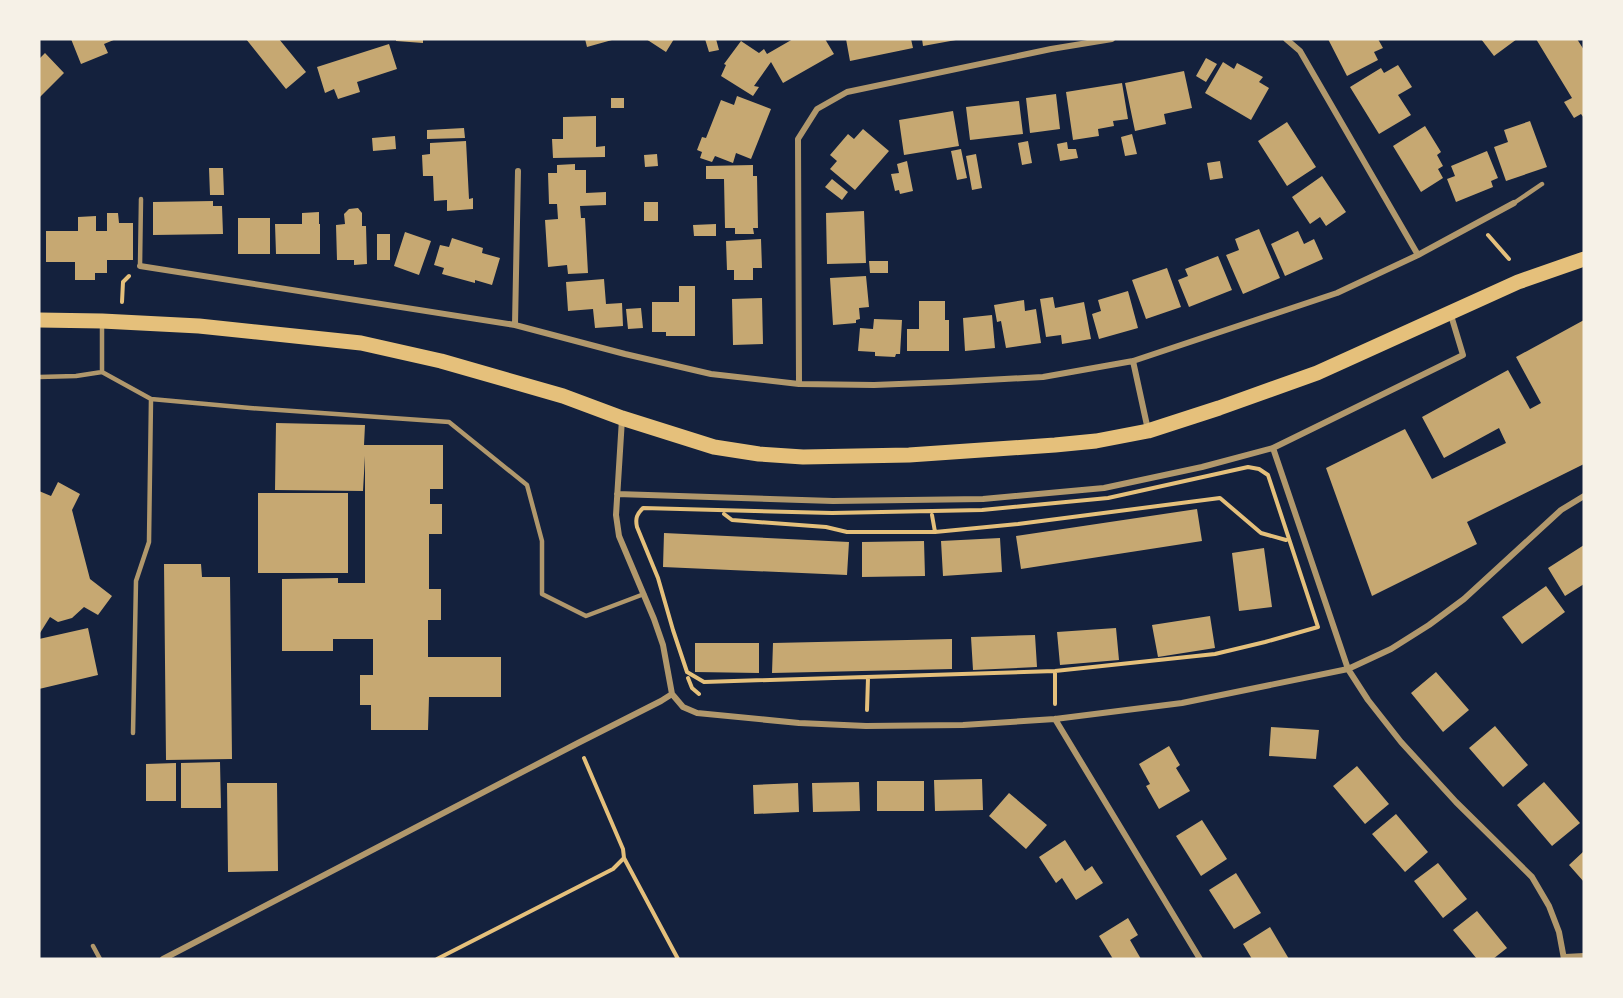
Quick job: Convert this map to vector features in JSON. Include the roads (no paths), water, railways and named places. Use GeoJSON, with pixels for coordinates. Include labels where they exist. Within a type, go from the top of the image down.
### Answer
{"type":"FeatureCollection","features":[{"type":"Feature","properties":{"kind":"main road"},"geometry":{"type":"LineString","coordinates":[[39,320],[199,326],[371,345],[441,361],[564,396],[622,418],[714,447],[759,454],[803,457],[961,453],[1075,443],[1148,431],[1317,373],[1518,282],[1584,259]]}},
{"type":"Feature","properties":{"kind":"street"},"geometry":{"type":"LineString","coordinates":[[799,384],[798,139],[817,109],[847,92],[1051,49],[1112,39]]}},
{"type":"Feature","properties":{"kind":"street"},"geometry":{"type":"LineString","coordinates":[[1286,39],[1300,51],[1418,255]]}},
{"type":"Feature","properties":{"kind":"street"},"geometry":{"type":"LineString","coordinates":[[515,325],[518,171]]}},
{"type":"Feature","properties":{"kind":"street"},"geometry":{"type":"LineString","coordinates":[[140,266],[515,325],[711,374],[799,384],[874,385],[1043,377],[1133,361],[1337,293],[1418,255],[1514,203]]}},
{"type":"Feature","properties":{"kind":"street"},"geometry":{"type":"LineString","coordinates":[[617,494],[833,501],[983,499],[1104,488],[1202,467],[1273,448],[1463,355],[1450,312]]}},
{"type":"Feature","properties":{"kind":"street"},"geometry":{"type":"LineString","coordinates":[[1133,361],[1148,431]]}},
{"type":"Feature","properties":{"kind":"street"},"geometry":{"type":"LineString","coordinates":[[622,418],[616,514],[619,536],[663,645],[672,694],[683,707],[697,713],[800,723],[866,726],[963,725],[1055,719],[1182,703],[1348,669],[1391,649],[1429,625],[1464,599],[1561,510],[1584,496]]}},
{"type":"Feature","properties":{"kind":"street"},"geometry":{"type":"LineString","coordinates":[[1273,448],[1348,669],[1368,700],[1401,742],[1456,802],[1532,877],[1549,906],[1559,932],[1564,958],[1584,956]]}},
{"type":"Feature","properties":{"kind":"street"},"geometry":{"type":"LineString","coordinates":[[163,959],[672,694]]}},
{"type":"Feature","properties":{"kind":"street"},"geometry":{"type":"LineString","coordinates":[[1055,719],[1200,959]]}},
{"type":"Feature","properties":{"kind":"lane"},"geometry":{"type":"LineString","coordinates":[[1514,203],[1542,184]]}},
{"type":"Feature","properties":{"kind":"lane"},"geometry":{"type":"LineString","coordinates":[[140,266],[141,199]]}},
{"type":"Feature","properties":{"kind":"lane"},"geometry":{"type":"LineString","coordinates":[[102,321],[102,372]]}},
{"type":"Feature","properties":{"kind":"lane"},"geometry":{"type":"LineString","coordinates":[[39,377],[76,376],[102,372],[151,399],[449,422],[527,485],[542,541],[542,594],[586,616],[644,594]]}},
{"type":"Feature","properties":{"kind":"lane"},"geometry":{"type":"LineString","coordinates":[[133,734],[136,581],[149,542],[151,399]]}},
{"type":"Feature","properties":{"kind":"lane"},"geometry":{"type":"LineString","coordinates":[[93,946],[100,959]]}}]}
